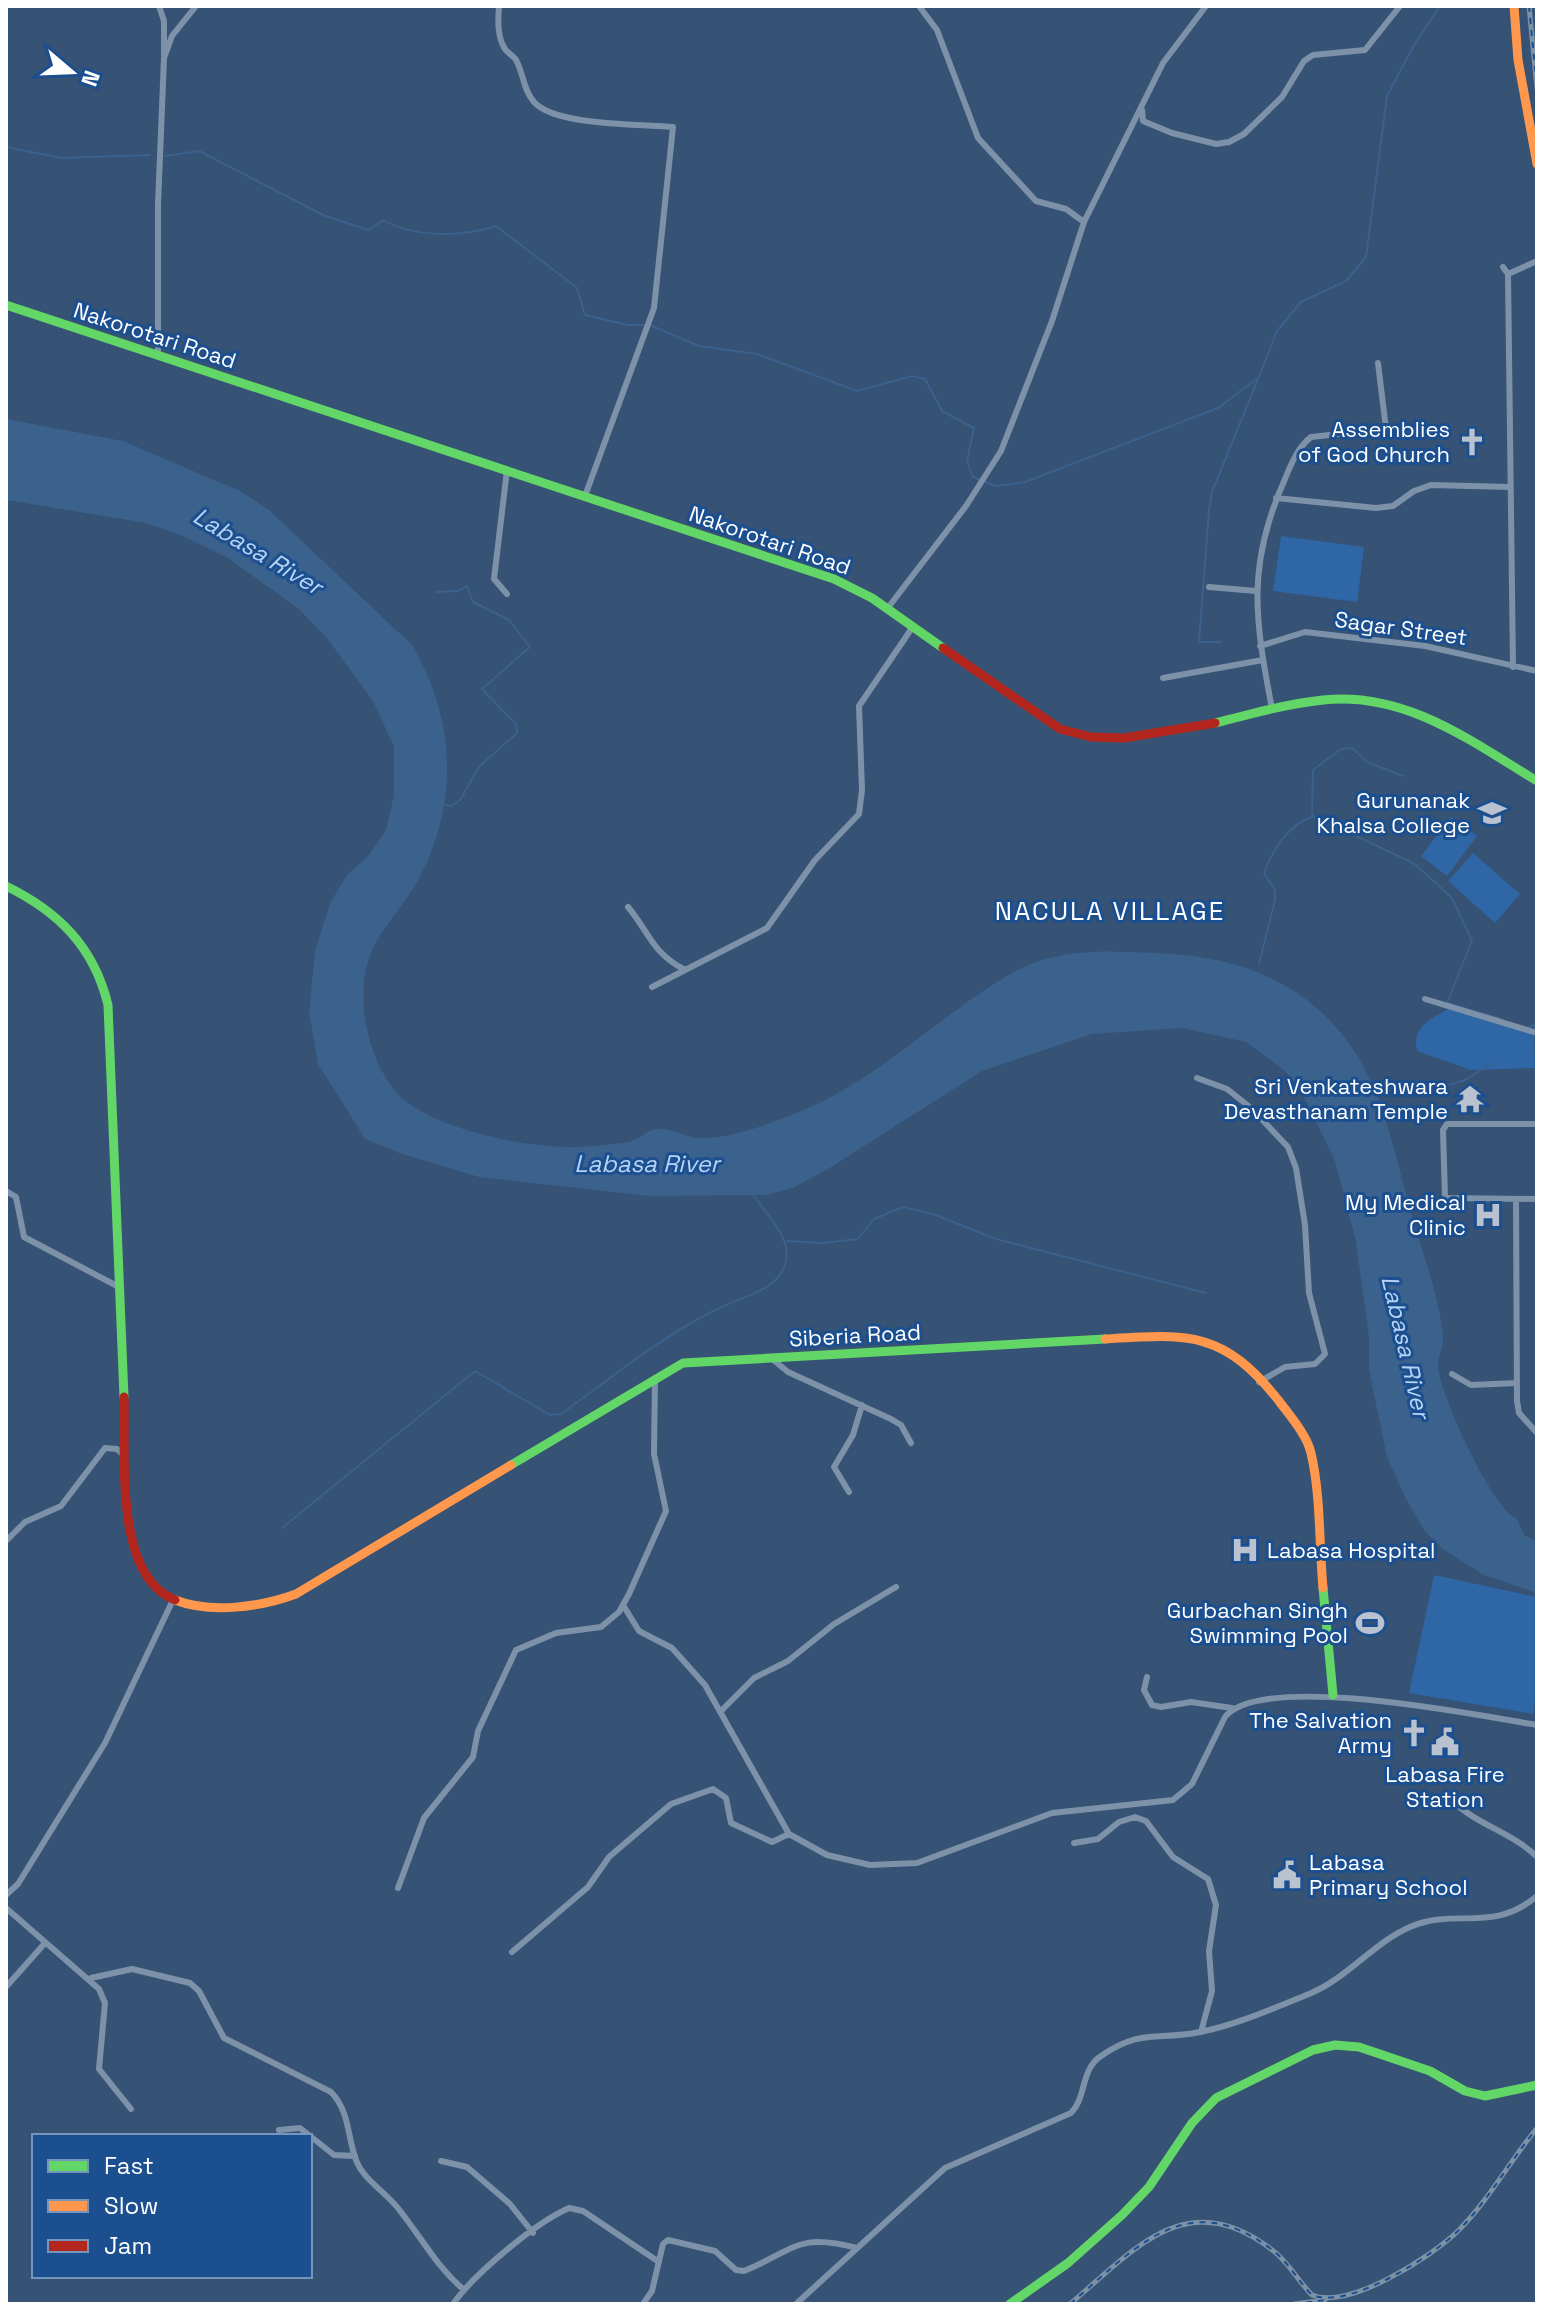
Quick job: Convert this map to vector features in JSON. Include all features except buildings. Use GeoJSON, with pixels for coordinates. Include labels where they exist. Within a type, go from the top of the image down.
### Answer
{"type":"FeatureCollection","features":[{"type":"Feature","properties":{"kind":"street"},"geometry":{"type":"LineString","coordinates":[[158,355],[158,205],[164,58],[164,32],[159,6]]}},
{"type":"Feature","properties":{"kind":"street"},"geometry":{"type":"LineString","coordinates":[[164,58],[172,36],[196,6]]}},
{"type":"Feature","properties":{"kind":"street"},"geometry":{"type":"LineString","coordinates":[[499,6],[500,34],[505,49],[517,60],[523,84],[537,105],[552,115],[673,127],[654,308],[585,496]]}},
{"type":"Feature","properties":{"kind":"street"},"geometry":{"type":"LineString","coordinates":[[919,6],[937,30],[978,138],[1036,201],[1066,209],[1084,222]]}},
{"type":"Feature","properties":{"kind":"street"},"geometry":{"type":"LineString","coordinates":[[887,609],[980,486],[1012,428],[1084,222],[1163,63],[1206,6]]}},
{"type":"Feature","properties":{"kind":"street"},"geometry":{"type":"LineString","coordinates":[[1142,107],[1141,117],[1148,124],[1216,144],[1229,142],[1244,134],[1282,97],[1304,61],[1313,55],[1365,50],[1400,6]]}},
{"type":"Feature","properties":{"kind":"street"},"geometry":{"type":"LineString","coordinates":[[1514,6],[1518,60],[1537,164]]}},
{"type":"Feature","properties":{"kind":"street"},"geometry":{"type":"LineString","coordinates":[[164,32],[172,36]]}},
{"type":"Feature","properties":{"kind":"street"},"geometry":{"type":"LineString","coordinates":[[1513,667],[1505,271],[1537,261]]}},
{"type":"Feature","properties":{"kind":"street","name":"Nakorotari Road"},"geometry":{"type":"LineString","coordinates":[[6,305],[808,569],[854,588],[1060,729],[1093,739],[1139,737],[1325,700],[1397,707],[1434,722],[1537,781]]}},
{"type":"Feature","properties":{"kind":"street"},"geometry":{"type":"LineString","coordinates":[[1272,709],[1260,646],[1256,591],[1269,519],[1294,458],[1311,437],[1386,429],[1378,363]]}},
{"type":"Feature","properties":{"kind":"street"},"geometry":{"type":"LineString","coordinates":[[507,470],[494,579],[507,594]]}},
{"type":"Feature","properties":{"kind":"street"},"geometry":{"type":"LineString","coordinates":[[1276,498],[1376,508],[1393,506],[1414,491],[1431,485],[1510,487]]}},
{"type":"Feature","properties":{"kind":"street"},"geometry":{"type":"LineString","coordinates":[[1209,587],[1256,591]]}},
{"type":"Feature","properties":{"kind":"street"},"geometry":{"type":"LineString","coordinates":[[652,987],[767,928],[801,876],[859,814],[862,790],[859,706],[912,628]]}},
{"type":"Feature","properties":{"kind":"street","name":"Sagar Street"},"geometry":{"type":"LineString","coordinates":[[1260,646],[1305,632],[1425,646],[1537,671]]}},
{"type":"Feature","properties":{"kind":"street"},"geometry":{"type":"LineString","coordinates":[[1163,678],[1263,660]]}},
{"type":"Feature","properties":{"kind":"street"},"geometry":{"type":"LineString","coordinates":[[6,886],[40,902],[72,931],[88,951],[106,997],[116,1153],[132,1551],[150,1583],[172,1602],[105,1743],[18,1884],[6,1895]]}},
{"type":"Feature","properties":{"kind":"street"},"geometry":{"type":"LineString","coordinates":[[628,907],[652,946],[669,962],[685,970]]}},
{"type":"Feature","properties":{"kind":"street"},"geometry":{"type":"LineString","coordinates":[[1425,999],[1537,1033]]}},
{"type":"Feature","properties":{"kind":"street"},"geometry":{"type":"LineString","coordinates":[[1197,1078],[1227,1089],[1251,1108],[1288,1147],[1296,1168],[1305,1225],[1309,1293],[1325,1354],[1315,1364],[1285,1367],[1259,1382]]}},
{"type":"Feature","properties":{"kind":"street"},"geometry":{"type":"LineString","coordinates":[[1537,1124],[1447,1124],[1443,1130],[1445,1198],[1537,1199]]}},
{"type":"Feature","properties":{"kind":"street"},"geometry":{"type":"LineString","coordinates":[[6,1191],[16,1197],[24,1237],[119,1287]]}},
{"type":"Feature","properties":{"kind":"street"},"geometry":{"type":"LineString","coordinates":[[1516,1199],[1519,1413],[1537,1433]]}},
{"type":"Feature","properties":{"kind":"street","name":"Siberia Road"},"geometry":{"type":"LineString","coordinates":[[172,1602],[221,1607],[271,1602],[296,1594],[502,1474],[683,1363],[1174,1335],[1223,1348],[1259,1382],[1304,1435],[1311,1452],[1333,1695]]}},
{"type":"Feature","properties":{"kind":"street"},"geometry":{"type":"LineString","coordinates":[[771,1358],[788,1372],[901,1425],[911,1443]]}},
{"type":"Feature","properties":{"kind":"street"},"geometry":{"type":"LineString","coordinates":[[1452,1374],[1471,1385],[1517,1383]]}},
{"type":"Feature","properties":{"kind":"street"},"geometry":{"type":"LineString","coordinates":[[398,1888],[424,1818],[473,1757],[478,1731],[516,1650],[556,1633],[601,1627],[623,1605],[666,1511],[654,1454],[655,1378]]}},
{"type":"Feature","properties":{"kind":"street"},"geometry":{"type":"LineString","coordinates":[[849,1492],[834,1467],[853,1435],[862,1405]]}},
{"type":"Feature","properties":{"kind":"street"},"geometry":{"type":"LineString","coordinates":[[6,1541],[25,1522],[61,1506],[105,1448],[117,1449],[127,1459]]}},
{"type":"Feature","properties":{"kind":"street"},"geometry":{"type":"LineString","coordinates":[[722,1710],[754,1678],[788,1661],[834,1624],[896,1587]]}},
{"type":"Feature","properties":{"kind":"street"},"geometry":{"type":"LineString","coordinates":[[623,1605],[639,1631],[672,1648],[683,1659],[722,1710],[789,1834],[827,1855],[870,1865],[917,1863],[1052,1813],[1173,1800],[1192,1784],[1216,1730],[1232,1708]]}},
{"type":"Feature","properties":{"kind":"street"},"geometry":{"type":"LineString","coordinates":[[1147,1677],[1144,1690],[1152,1705],[1191,1702],[1232,1708],[1333,1695],[1537,1725]]}},
{"type":"Feature","properties":{"kind":"street"},"geometry":{"type":"LineString","coordinates":[[512,1952],[588,1887],[609,1857],[637,1830],[683,1797],[713,1789],[719,1791],[726,1798],[731,1823],[772,1842],[789,1834]]}},
{"type":"Feature","properties":{"kind":"street"},"geometry":{"type":"LineString","coordinates":[[1455,1803],[1467,1813],[1520,1840],[1537,1857]]}},
{"type":"Feature","properties":{"kind":"street"},"geometry":{"type":"LineString","coordinates":[[1074,1843],[1098,1839],[1119,1822],[1135,1817],[1146,1821],[1173,1857],[1208,1879],[1216,1905],[1209,1951],[1212,1991],[1201,2032]]}},
{"type":"Feature","properties":{"kind":"street"},"geometry":{"type":"LineString","coordinates":[[796,2304],[949,2165],[1071,2113],[1078,2104],[1088,2069],[1103,2054],[1142,2035],[1201,2032],[1333,1982],[1408,1928],[1434,1920],[1476,1921],[1506,1916],[1537,1896]]}},
{"type":"Feature","properties":{"kind":"street"},"geometry":{"type":"LineString","coordinates":[[6,1908],[91,1978],[105,2003],[99,2069],[131,2109]]}},
{"type":"Feature","properties":{"kind":"street"},"geometry":{"type":"LineString","coordinates":[[6,1987],[45,1943]]}},
{"type":"Feature","properties":{"kind":"street"},"geometry":{"type":"LineString","coordinates":[[91,1978],[132,1969],[159,1973],[195,1987],[224,2038],[294,2070],[341,2103],[355,2156],[363,2170],[397,2206],[437,2265],[463,2289]]}},
{"type":"Feature","properties":{"kind":"street"},"geometry":{"type":"LineString","coordinates":[[1010,2304],[1068,2263],[1122,2215],[1149,2187],[1192,2123],[1216,2098],[1313,2050],[1335,2045],[1359,2047],[1430,2071],[1465,2091],[1485,2096],[1537,2085]]}},
{"type":"Feature","properties":{"kind":"street"},"geometry":{"type":"LineString","coordinates":[[279,2130],[300,2128],[308,2134]]}},
{"type":"Feature","properties":{"kind":"street"},"geometry":{"type":"LineString","coordinates":[[312,2138],[334,2155],[355,2156]]}},
{"type":"Feature","properties":{"kind":"street"},"geometry":{"type":"LineString","coordinates":[[441,2161],[467,2167],[510,2204],[533,2233]]}},
{"type":"Feature","properties":{"kind":"street"},"geometry":{"type":"LineString","coordinates":[[453,2304],[463,2289],[508,2249],[573,2207],[659,2262]]}},
{"type":"Feature","properties":{"kind":"street"},"geometry":{"type":"LineString","coordinates":[[643,2304],[652,2291],[663,2244],[672,2240],[715,2251],[736,2270],[744,2271],[812,2240],[826,2240],[857,2248]]}},
{"type":"Feature","properties":{"kind":"shaded area"},"geometry":{"type":"Polygon","coordinates":[[[1281,536],[1364,547],[1357,602],[1273,591],[1281,536]]]}},
{"type":"Feature","properties":{"kind":"shaded area"},"geometry":{"type":"Polygon","coordinates":[[[1451,817],[1477,836],[1447,876],[1421,856],[1451,817]]]}},
{"type":"Feature","properties":{"kind":"shaded area"},"geometry":{"type":"Polygon","coordinates":[[[1473,853],[1520,894],[1495,923],[1448,881],[1473,853]]]}},
{"type":"Feature","properties":{"kind":"shaded area"},"geometry":{"type":"Polygon","coordinates":[[[1454,1006],[1534,1033],[1535,1068],[1471,1070],[1417,1051],[1417,1035],[1421,1028],[1454,1006]]]}},
{"type":"Feature","properties":{"kind":"shaded area"},"geometry":{"type":"Polygon","coordinates":[[[1434,1575],[1537,1597],[1537,1688],[1533,1714],[1409,1693],[1434,1575]]]}},
{"type":"Feature","properties":{"kind":"water","name":"Labasa River"},"geometry":{"type":"Polygon","coordinates":[[[6,419],[123,441],[240,491],[269,510],[412,645],[436,697],[443,724],[447,779],[444,807],[437,835],[416,884],[373,949],[364,990],[365,1018],[369,1038],[385,1076],[397,1093],[435,1118],[488,1136],[545,1146],[627,1142],[659,1129],[699,1138],[743,1132],[790,1116],[837,1094],[1004,977],[1032,963],[1070,954],[1126,952],[1212,959],[1266,976],[1300,995],[1326,1016],[1346,1040],[1375,1090],[1438,1304],[1443,1337],[1438,1363],[1441,1381],[1457,1424],[1494,1495],[1517,1519],[1524,1535],[1537,1541],[1537,1593],[1484,1575],[1444,1550],[1424,1530],[1405,1497],[1387,1457],[1369,1370],[1369,1338],[1356,1242],[1335,1161],[1302,1093],[1285,1071],[1246,1042],[1182,1028],[1092,1034],[982,1071],[828,1169],[793,1188],[766,1195],[649,1196],[479,1177],[399,1153],[365,1139],[318,1064],[309,1012],[315,951],[330,903],[347,875],[369,855],[386,830],[394,795],[394,747],[373,701],[326,637],[300,610],[228,558],[181,535],[146,523],[6,500],[6,419]]]}},
{"type":"Feature","properties":{"kind":"waterway"},"geometry":{"type":"LineString","coordinates":[[652,326],[699,346],[757,354],[857,391],[912,376],[925,379],[942,411],[974,428],[967,461],[973,477],[996,486],[1025,482],[1218,408],[1259,377],[1277,331],[1301,302],[1346,281],[1366,257],[1387,96],[1415,43],[1440,6]]}},
{"type":"Feature","properties":{"kind":"waterway"},"geometry":{"type":"LineString","coordinates":[[6,147],[61,158],[150,155]]}},
{"type":"Feature","properties":{"kind":"waterway"},"geometry":{"type":"LineString","coordinates":[[165,156],[199,151],[325,216],[369,230],[383,220],[409,230],[439,234],[496,226],[577,288],[585,315],[628,325],[646,325]]}},
{"type":"Feature","properties":{"kind":"waterway"},"geometry":{"type":"LineString","coordinates":[[1221,642],[1199,642],[1209,510],[1212,492],[1258,379]]}},
{"type":"Feature","properties":{"kind":"waterway"},"geometry":{"type":"LineString","coordinates":[[436,592],[458,591],[467,586],[473,602],[509,620],[530,647],[482,689],[516,724],[517,733],[479,767],[460,800],[452,806],[445,805]]}},
{"type":"Feature","properties":{"kind":"waterway"},"geometry":{"type":"LineString","coordinates":[[1312,814],[1313,770],[1341,749],[1352,748],[1367,762],[1403,776]]}},
{"type":"Feature","properties":{"kind":"waterway"},"geometry":{"type":"LineString","coordinates":[[1259,964],[1275,900],[1275,890],[1264,873],[1283,838],[1297,825],[1314,816],[1415,864],[1452,898],[1472,941],[1447,1003],[1502,1019]]}},
{"type":"Feature","properties":{"kind":"waterway"},"geometry":{"type":"LineString","coordinates":[[1527,1028],[1534,1025],[1537,1031]]}},
{"type":"Feature","properties":{"kind":"waterway"},"geometry":{"type":"LineString","coordinates":[[1378,1093],[1404,1084],[1430,1091],[1465,1080],[1492,1063]]}},
{"type":"Feature","properties":{"kind":"waterway"},"geometry":{"type":"LineString","coordinates":[[282,1528],[475,1371],[550,1415],[561,1414],[682,1328],[768,1286],[785,1265],[786,1246],[778,1228],[754,1196]]}},
{"type":"Feature","properties":{"kind":"waterway"},"geometry":{"type":"LineString","coordinates":[[787,1241],[823,1243],[858,1239],[874,1219],[903,1207],[933,1214],[996,1239],[1206,1293]]}},
{"type":"Feature","properties":{"kind":"railway"},"geometry":{"type":"LineString","coordinates":[[1529,6],[1537,88]]}},
{"type":"Feature","properties":{"kind":"railway"},"geometry":{"type":"LineString","coordinates":[[1070,2304],[1140,2246],[1163,2232],[1187,2224],[1213,2223],[1241,2231],[1277,2254],[1312,2295],[1328,2298],[1367,2288],[1410,2267],[1458,2231],[1537,2128]]}},
{"type":"Feature","properties":{"kind":"railway"},"geometry":{"type":"LineString","coordinates":[[1294,2304],[1325,2300]]}},
{"type":"Feature","properties":{"kind":"traffic: fast"},"geometry":{"type":"LineString","coordinates":[[6,305],[834,579],[872,598],[943,648]]}},
{"type":"Feature","properties":{"kind":"traffic: fast"},"geometry":{"type":"LineString","coordinates":[[1215,723],[1323,700],[1353,699],[1382,703],[1409,711],[1462,735],[1537,781]]}},
{"type":"Feature","properties":{"kind":"traffic: fast"},"geometry":{"type":"LineString","coordinates":[[6,886],[42,907],[72,934],[94,966],[108,1005],[124,1397]]}},
{"type":"Feature","properties":{"kind":"traffic: fast"},"geometry":{"type":"LineString","coordinates":[[511,1465],[683,1363],[1105,1339]]}},
{"type":"Feature","properties":{"kind":"traffic: fast"},"geometry":{"type":"LineString","coordinates":[[1323,1588],[1333,1695]]}},
{"type":"Feature","properties":{"kind":"traffic: fast"},"geometry":{"type":"LineString","coordinates":[[1010,2304],[1068,2263],[1122,2215],[1149,2187],[1192,2123],[1216,2098],[1313,2050],[1335,2045],[1359,2047],[1430,2071],[1465,2091],[1485,2096],[1537,2085]]}},
{"type":"Feature","properties":{"kind":"traffic: slow"},"geometry":{"type":"LineString","coordinates":[[1514,6],[1518,60],[1537,164]]}},
{"type":"Feature","properties":{"kind":"traffic: slow"},"geometry":{"type":"LineString","coordinates":[[1105,1339],[1160,1337],[1202,1342],[1221,1349],[1259,1378],[1298,1426],[1311,1453],[1318,1503],[1323,1588]]}},
{"type":"Feature","properties":{"kind":"traffic: slow"},"geometry":{"type":"LineString","coordinates":[[175,1600],[220,1608],[267,1602],[296,1594],[511,1465]]}},
{"type":"Feature","properties":{"kind":"traffic: jam"},"geometry":{"type":"LineString","coordinates":[[943,648],[1060,729],[1091,737],[1124,738],[1215,723]]}},
{"type":"Feature","properties":{"kind":"traffic: jam"},"geometry":{"type":"LineString","coordinates":[[124,1397],[125,1480],[132,1540],[141,1566],[155,1587],[175,1600]]}},
{"type":"Feature","properties":{"kind":"place","name":"Assemblies of God Church"},"geometry":{"type":"Point","coordinates":[1472,442]}},
{"type":"Feature","properties":{"kind":"place","name":"Gurunanak Khalsa College"},"geometry":{"type":"Point","coordinates":[1492,813]}},
{"type":"Feature","properties":{"kind":"place","name":"Sri Venkateshwara Devasthanam Temple"},"geometry":{"type":"Point","coordinates":[1470,1099]}},
{"type":"Feature","properties":{"kind":"place","name":"My Medical Clinic"},"geometry":{"type":"Point","coordinates":[1488,1215]}},
{"type":"Feature","properties":{"kind":"place","name":"Labasa Hospital"},"geometry":{"type":"Point","coordinates":[1245,1550]}},
{"type":"Feature","properties":{"kind":"place","name":"Gurbachan Singh Swimming Pool"},"geometry":{"type":"Point","coordinates":[1370,1623]}},
{"type":"Feature","properties":{"kind":"place","name":"The Salvation Army"},"geometry":{"type":"Point","coordinates":[1414,1733]}},
{"type":"Feature","properties":{"kind":"place","name":"Labasa Fire Station"},"geometry":{"type":"Point","coordinates":[1445,1742]}},
{"type":"Feature","properties":{"kind":"place","name":"Labasa Primary School"},"geometry":{"type":"Point","coordinates":[1287,1875]}},
{"type":"Feature","properties":{"kind":"district","name":"NACULA VILLAGE"},"geometry":{"type":"Point","coordinates":[1110,911]}}]}
